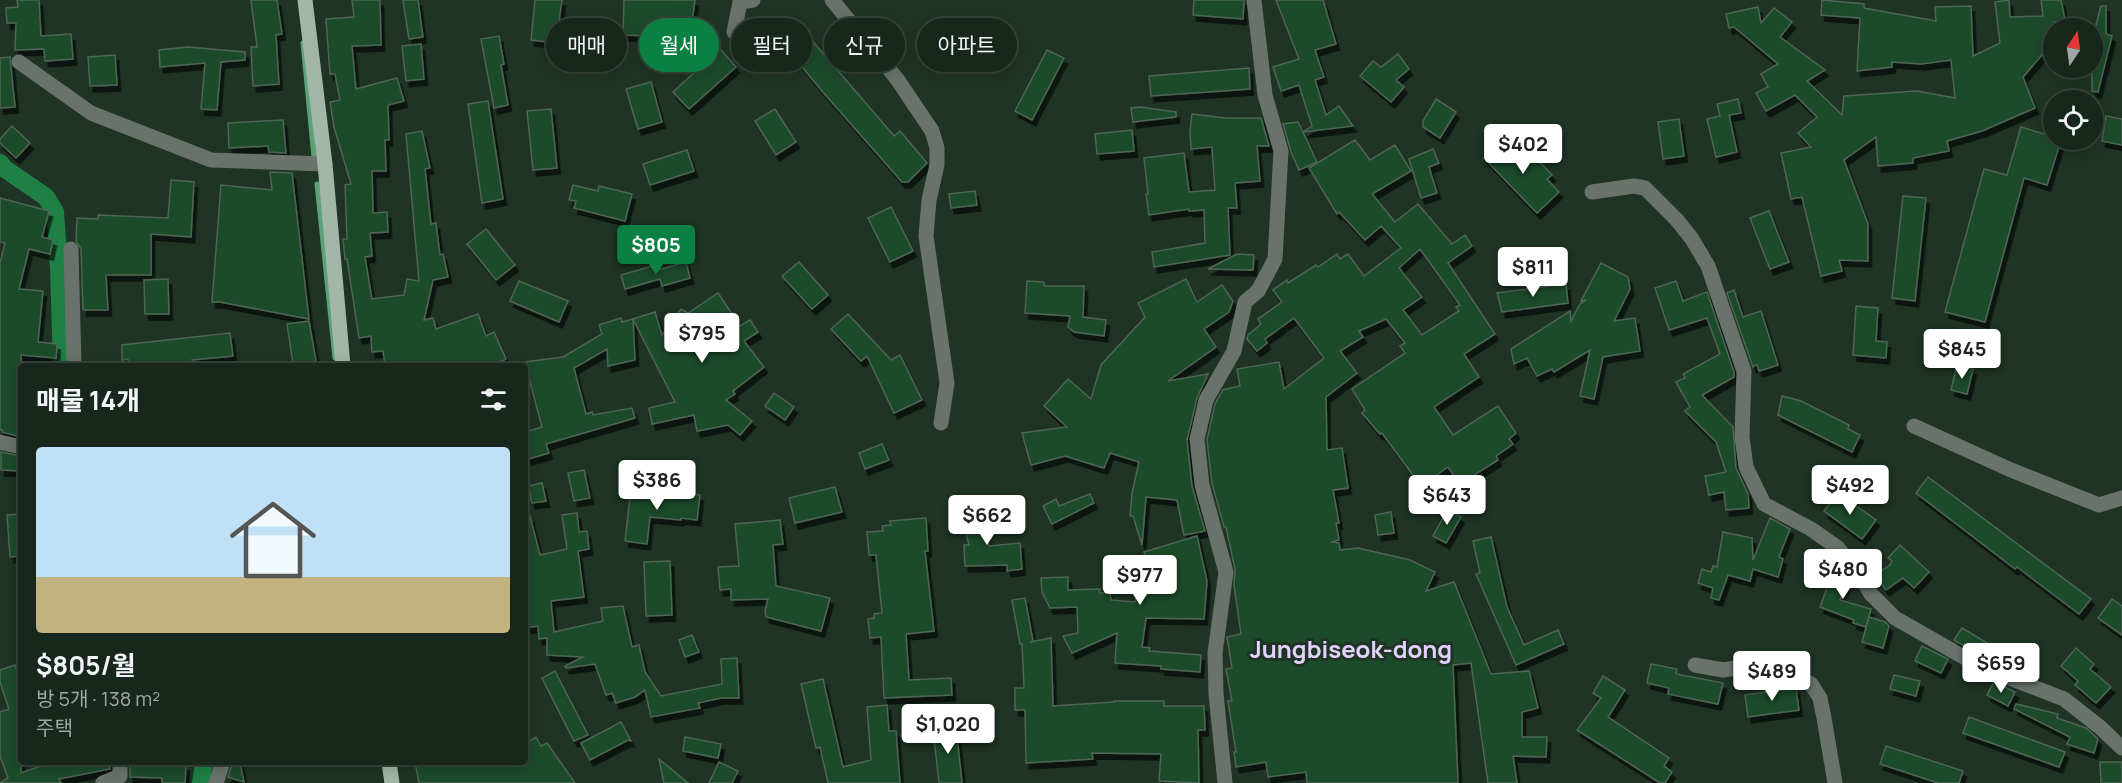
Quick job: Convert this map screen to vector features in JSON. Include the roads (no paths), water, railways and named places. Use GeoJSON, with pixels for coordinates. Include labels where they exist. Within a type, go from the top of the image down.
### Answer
{"type":"FeatureCollection","features":[{"type":"Feature","properties":{"kind":"main road"},"geometry":{"type":"LineString","coordinates":[[305,0],[325,164],[343,363]]}},
{"type":"Feature","properties":{"kind":"main road"},"geometry":{"type":"LineString","coordinates":[[389,765],[392,783]]}},
{"type":"Feature","properties":{"kind":"street"},"geometry":{"type":"LineString","coordinates":[[737,18],[740,2],[753,0]]}},
{"type":"Feature","properties":{"kind":"street"},"geometry":{"type":"LineString","coordinates":[[832,0],[897,79],[932,131],[937,148],[937,165],[929,200],[926,236],[947,383],[941,423]]}},
{"type":"Feature","properties":{"kind":"street"},"geometry":{"type":"LineString","coordinates":[[1225,783],[1216,694],[1215,653],[1226,572],[1202,484],[1197,439],[1206,400],[1234,351],[1245,302],[1258,291],[1275,259],[1281,151],[1265,94],[1254,0]]}},
{"type":"Feature","properties":{"kind":"street"},"geometry":{"type":"LineString","coordinates":[[19,62],[91,113],[211,160],[325,164]]}},
{"type":"Feature","properties":{"kind":"street"},"geometry":{"type":"LineString","coordinates":[[1592,192],[1634,186],[1645,188],[1682,226],[1708,266],[1744,371],[1742,437],[1746,467],[1764,504],[1811,529],[1838,548],[1871,594],[1895,618],[1981,667],[2064,699],[2122,748]]}},
{"type":"Feature","properties":{"kind":"street"},"geometry":{"type":"LineString","coordinates":[[71,249],[74,363]]}},
{"type":"Feature","properties":{"kind":"street"},"geometry":{"type":"LineString","coordinates":[[1914,426],[2011,470],[2099,505],[2122,498]]}},
{"type":"Feature","properties":{"kind":"street"},"geometry":{"type":"LineString","coordinates":[[0,442],[18,446]]}},
{"type":"Feature","properties":{"kind":"street"},"geometry":{"type":"LineString","coordinates":[[1695,665],[1723,670],[1749,666],[1802,679],[1811,684],[1820,698],[1835,783]]}},
{"type":"Feature","properties":{"kind":"street"},"geometry":{"type":"LineString","coordinates":[[103,783],[120,776],[120,765]]}},
{"type":"Feature","properties":{"kind":"street"},"geometry":{"type":"LineString","coordinates":[[216,783],[221,765]]}},
{"type":"Feature","properties":{"kind":"waterway"},"geometry":{"type":"LineString","coordinates":[[303,43],[314,157]]}},
{"type":"Feature","properties":{"kind":"waterway"},"geometry":{"type":"LineString","coordinates":[[0,163],[5,169],[46,197],[55,212],[62,363]]}},
{"type":"Feature","properties":{"kind":"waterway"},"geometry":{"type":"LineString","coordinates":[[317,184],[335,358]]}},
{"type":"Feature","properties":{"kind":"waterway"},"geometry":{"type":"LineString","coordinates":[[201,783],[204,765]]}},
{"type":"Feature","properties":{"kind":"district","name":"Jungbiseok-dong"},"geometry":{"type":"Point","coordinates":[1351,648]}}]}
